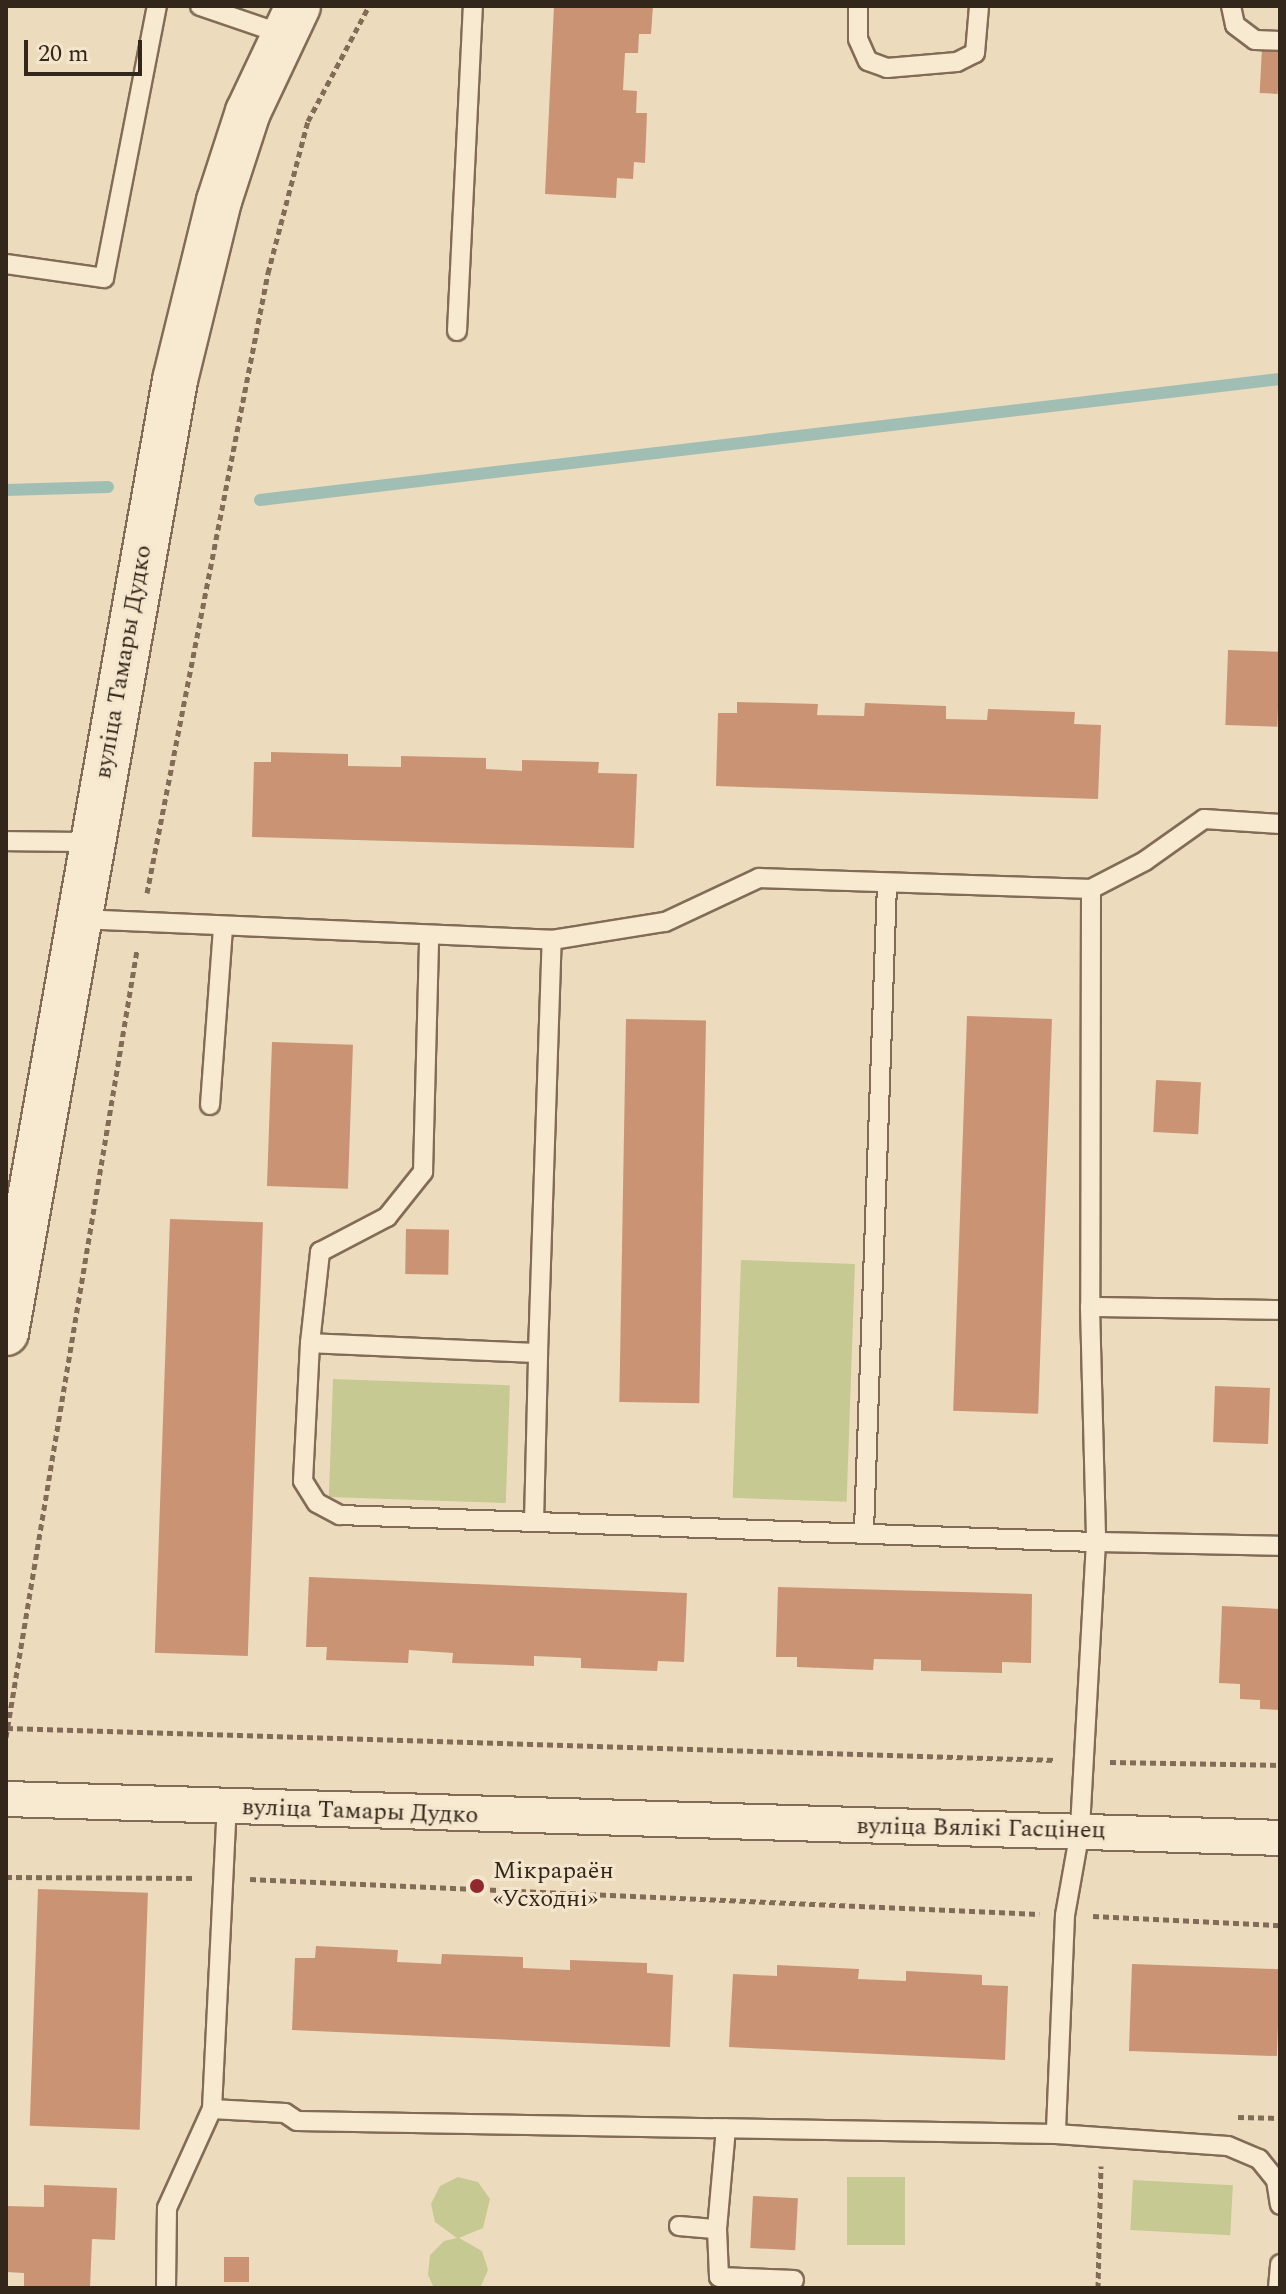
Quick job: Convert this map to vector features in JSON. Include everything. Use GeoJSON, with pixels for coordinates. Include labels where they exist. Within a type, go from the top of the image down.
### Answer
{"type":"FeatureCollection","features":[{"type":"Feature","properties":{"kind":"street","name":"вуліца Тамары Дудко"},"geometry":{"type":"LineString","coordinates":[[6,1333],[175,380],[219,201],[248,112],[290,20]]}},
{"type":"Feature","properties":{"kind":"street","name":"вуліца Тамары Дудко"},"geometry":{"type":"LineString","coordinates":[[6,1799],[713,1824]]}},
{"type":"Feature","properties":{"kind":"street","name":"вуліца Вялікі Гасцінец"},"geometry":{"type":"LineString","coordinates":[[713,1824],[1270,1833]]}},
{"type":"Feature","properties":{"kind":"lane"},"geometry":{"type":"LineString","coordinates":[[6,264],[104,278],[157,6]]}},
{"type":"Feature","properties":{"kind":"lane"},"geometry":{"type":"LineString","coordinates":[[200,6],[290,20]]}},
{"type":"Feature","properties":{"kind":"lane"},"geometry":{"type":"LineString","coordinates":[[457,331],[473,6]]}},
{"type":"Feature","properties":{"kind":"lane"},"geometry":{"type":"LineString","coordinates":[[858,6],[858,39],[868,61],[887,68],[957,62],[975,53],[979,6]]}},
{"type":"Feature","properties":{"kind":"lane"},"geometry":{"type":"LineString","coordinates":[[1231,6],[1235,25],[1255,40],[1280,41]]}},
{"type":"Feature","properties":{"kind":"lane"},"geometry":{"type":"LineString","coordinates":[[79,919],[552,940],[665,922],[759,878],[887,885],[1091,889],[1145,861],[1204,819],[1280,824]]}},
{"type":"Feature","properties":{"kind":"lane"},"geometry":{"type":"LineString","coordinates":[[6,841],[92,842]]}},
{"type":"Feature","properties":{"kind":"lane"},"geometry":{"type":"LineString","coordinates":[[864,1530],[887,885]]}},
{"type":"Feature","properties":{"kind":"lane"},"geometry":{"type":"LineString","coordinates":[[1056,2134],[1065,1915],[1080,1831],[1096,1542],[1090,1307],[1091,889]]}},
{"type":"Feature","properties":{"kind":"lane"},"geometry":{"type":"LineString","coordinates":[[210,1105],[223,927]]}},
{"type":"Feature","properties":{"kind":"lane"},"geometry":{"type":"LineString","coordinates":[[429,935],[423,1172],[387,1217],[320,1252],[310,1343],[303,1481],[317,1503],[340,1515],[1280,1546]]}},
{"type":"Feature","properties":{"kind":"lane"},"geometry":{"type":"LineString","coordinates":[[534,1522],[552,940]]}},
{"type":"Feature","properties":{"kind":"lane"},"geometry":{"type":"LineString","coordinates":[[1090,1307],[1280,1310]]}},
{"type":"Feature","properties":{"kind":"lane"},"geometry":{"type":"LineString","coordinates":[[310,1343],[538,1353]]}},
{"type":"Feature","properties":{"kind":"lane"},"geometry":{"type":"LineString","coordinates":[[166,2288],[167,2208],[212,2109],[227,1807]]}},
{"type":"Feature","properties":{"kind":"lane"},"geometry":{"type":"LineString","coordinates":[[212,2109],[285,2113],[297,2121],[1056,2134],[1228,2146],[1259,2159],[1276,2180],[1280,2205]]}},
{"type":"Feature","properties":{"kind":"lane"},"geometry":{"type":"LineString","coordinates":[[726,2128],[717,2229],[719,2277],[794,2280]]}},
{"type":"Feature","properties":{"kind":"lane"},"geometry":{"type":"LineString","coordinates":[[679,2226],[717,2229]]}},
{"type":"Feature","properties":{"kind":"lane"},"geometry":{"type":"LineString","coordinates":[[1278,2288],[1280,2264]]}},
{"type":"Feature","properties":{"kind":"path"},"geometry":{"type":"LineString","coordinates":[[6,1737],[142,923],[268,273],[308,121],[369,6]]}},
{"type":"Feature","properties":{"kind":"path"},"geometry":{"type":"LineString","coordinates":[[7,1728],[1280,1765]]}},
{"type":"Feature","properties":{"kind":"path"},"geometry":{"type":"LineString","coordinates":[[6,1877],[223,1878],[1280,1925]]}},
{"type":"Feature","properties":{"kind":"path"},"geometry":{"type":"LineString","coordinates":[[1235,2116],[1280,2118]]}},
{"type":"Feature","properties":{"kind":"path"},"geometry":{"type":"LineString","coordinates":[[1098,2288],[1102,2137]]}},
{"type":"Feature","properties":{"kind":"green space"},"geometry":{"type":"Polygon","coordinates":[[[741,1260],[855,1264],[847,1502],[733,1498],[741,1260]]]}},
{"type":"Feature","properties":{"kind":"green space"},"geometry":{"type":"Polygon","coordinates":[[[333,1379],[510,1385],[506,1503],[329,1497],[333,1379]]]}},
{"type":"Feature","properties":{"kind":"green space"},"geometry":{"type":"Polygon","coordinates":[[[458,2177],[478,2182],[490,2199],[483,2228],[459,2238],[482,2251],[488,2270],[480,2288],[434,2288],[428,2275],[430,2255],[444,2241],[457,2238],[435,2222],[431,2204],[440,2186],[458,2177]]]}},
{"type":"Feature","properties":{"kind":"green space"},"geometry":{"type":"Polygon","coordinates":[[[847,2177],[905,2177],[905,2245],[847,2245],[847,2177]]]}},
{"type":"Feature","properties":{"kind":"green space"},"geometry":{"type":"Polygon","coordinates":[[[1133,2180],[1233,2185],[1230,2235],[1130,2230],[1133,2180]]]}},
{"type":"Feature","properties":{"kind":"building"},"geometry":{"type":"Polygon","coordinates":[[[554,6],[653,6],[651,34],[639,34],[638,53],[625,53],[623,90],[637,91],[636,113],[647,113],[645,163],[634,162],[633,179],[617,178],[616,198],[545,194],[554,6]]]}},
{"type":"Feature","properties":{"kind":"building"},"geometry":{"type":"Polygon","coordinates":[[[1262,48],[1280,49],[1278,94],[1260,93],[1262,48]]]}},
{"type":"Feature","properties":{"kind":"building"},"geometry":{"type":"Polygon","coordinates":[[[1228,650],[1280,652],[1277,727],[1225,725],[1228,650]]]}},
{"type":"Feature","properties":{"kind":"building"},"geometry":{"type":"Polygon","coordinates":[[[737,702],[818,704],[817,715],[864,716],[865,703],[946,706],[946,719],[987,720],[988,709],[1075,712],[1074,724],[1101,725],[1098,799],[716,786],[718,713],[737,713],[737,702]]]}},
{"type":"Feature","properties":{"kind":"building"},"geometry":{"type":"Polygon","coordinates":[[[271,752],[348,754],[348,766],[401,767],[401,756],[486,758],[486,769],[522,771],[522,760],[599,762],[598,773],[637,774],[634,848],[252,837],[254,762],[271,762],[271,752]]]}},
{"type":"Feature","properties":{"kind":"building"},"geometry":{"type":"Polygon","coordinates":[[[967,1016],[1052,1019],[1038,1414],[953,1411],[967,1016]]]}},
{"type":"Feature","properties":{"kind":"building"},"geometry":{"type":"Polygon","coordinates":[[[626,1019],[706,1020],[699,1403],[619,1402],[626,1019]]]}},
{"type":"Feature","properties":{"kind":"building"},"geometry":{"type":"Polygon","coordinates":[[[272,1042],[353,1045],[348,1189],[267,1186],[272,1042]]]}},
{"type":"Feature","properties":{"kind":"building"},"geometry":{"type":"Polygon","coordinates":[[[1156,1080],[1201,1082],[1198,1134],[1153,1132],[1156,1080]]]}},
{"type":"Feature","properties":{"kind":"building"},"geometry":{"type":"Polygon","coordinates":[[[170,1219],[263,1222],[248,1656],[155,1653],[170,1219]]]}},
{"type":"Feature","properties":{"kind":"building"},"geometry":{"type":"Polygon","coordinates":[[[406,1229],[449,1230],[448,1275],[405,1274],[406,1229]]]}},
{"type":"Feature","properties":{"kind":"building"},"geometry":{"type":"Polygon","coordinates":[[[1215,1386],[1270,1388],[1268,1444],[1213,1442],[1215,1386]]]}},
{"type":"Feature","properties":{"kind":"building"},"geometry":{"type":"Polygon","coordinates":[[[309,1577],[687,1593],[684,1662],[658,1661],[657,1671],[581,1668],[581,1658],[534,1656],[534,1666],[452,1663],[453,1653],[409,1650],[408,1663],[326,1660],[327,1647],[306,1647],[309,1577]]]}},
{"type":"Feature","properties":{"kind":"building"},"geometry":{"type":"Polygon","coordinates":[[[778,1587],[1032,1594],[1031,1663],[1002,1662],[1002,1673],[921,1671],[921,1660],[874,1659],[873,1670],[797,1667],[797,1657],[776,1657],[778,1587]]]}},
{"type":"Feature","properties":{"kind":"building"},"geometry":{"type":"Polygon","coordinates":[[[1222,1606],[1280,1609],[1280,1710],[1260,1709],[1260,1700],[1240,1699],[1240,1684],[1219,1683],[1222,1606]]]}},
{"type":"Feature","properties":{"kind":"building"},"geometry":{"type":"Polygon","coordinates":[[[38,1889],[148,1893],[140,2130],[30,2126],[38,1889]]]}},
{"type":"Feature","properties":{"kind":"building"},"geometry":{"type":"Polygon","coordinates":[[[316,1946],[398,1950],[397,1962],[441,1964],[442,1954],[523,1957],[523,1968],[570,1970],[570,1960],[647,1963],[647,1973],[673,1975],[670,2047],[292,2030],[295,1958],[315,1958],[316,1946]]]}},
{"type":"Feature","properties":{"kind":"building"},"geometry":{"type":"Polygon","coordinates":[[[1132,1964],[1280,1969],[1277,2056],[1129,2051],[1132,1964]]]}},
{"type":"Feature","properties":{"kind":"building"},"geometry":{"type":"Polygon","coordinates":[[[777,1965],[859,1969],[858,1979],[906,1981],[906,1971],[982,1975],[982,1985],[1008,1986],[1005,2060],[729,2047],[733,1974],[777,1976],[777,1965]]]}},
{"type":"Feature","properties":{"kind":"building"},"geometry":{"type":"Polygon","coordinates":[[[44,2185],[117,2188],[115,2240],[92,2239],[90,2288],[24,2288],[24,2273],[6,2272],[6,2206],[44,2207],[44,2185]]]}},
{"type":"Feature","properties":{"kind":"building"},"geometry":{"type":"Polygon","coordinates":[[[753,2196],[798,2198],[795,2250],[750,2248],[753,2196]]]}},
{"type":"Feature","properties":{"kind":"building"},"geometry":{"type":"Polygon","coordinates":[[[224,2257],[249,2257],[249,2282],[224,2282],[224,2257]]]}},
{"type":"Feature","properties":{"kind":"waterway"},"geometry":{"type":"LineString","coordinates":[[260,500],[1280,379]]}},
{"type":"Feature","properties":{"kind":"waterway"},"geometry":{"type":"LineString","coordinates":[[6,490],[108,487]]}},
{"type":"Feature","properties":{"kind":"place","name":"Мікрараён «Усходні»"},"geometry":{"type":"Point","coordinates":[477,1886]}}]}
